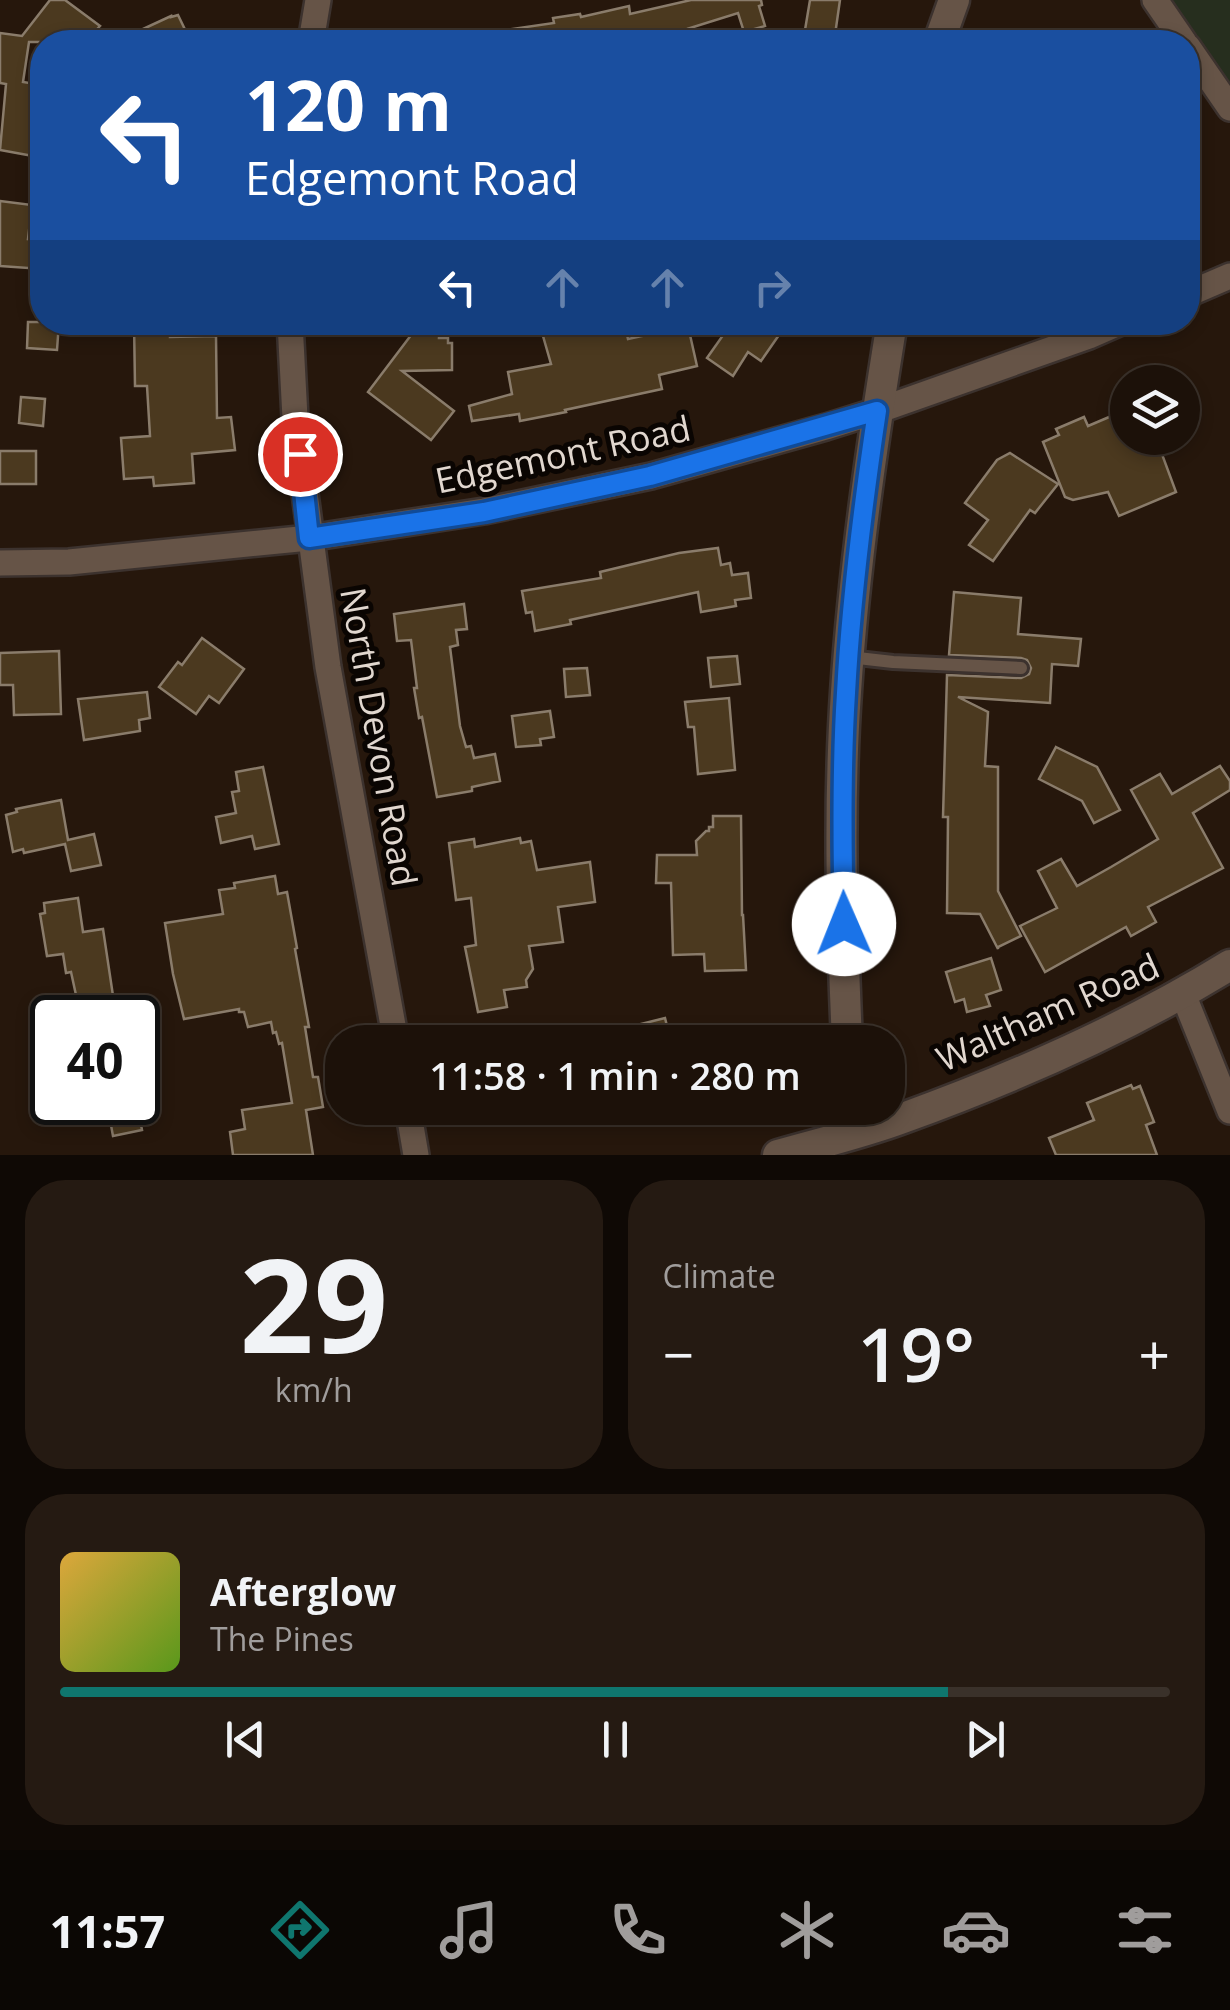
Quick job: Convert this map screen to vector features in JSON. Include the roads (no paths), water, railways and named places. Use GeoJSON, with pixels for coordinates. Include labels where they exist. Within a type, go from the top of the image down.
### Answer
{"type":"FeatureCollection","features":[{"type":"Feature","properties":{"kind":"street"},"geometry":{"type":"LineString","coordinates":[[313,30],[318,0]]}},
{"type":"Feature","properties":{"kind":"street"},"geometry":{"type":"LineString","coordinates":[[936,0],[937,30]]}},
{"type":"Feature","properties":{"kind":"street"},"geometry":{"type":"LineString","coordinates":[[942,30],[954,0]]}},
{"type":"Feature","properties":{"kind":"street"},"geometry":{"type":"LineString","coordinates":[[1154,0],[1175,30]]}},
{"type":"Feature","properties":{"kind":"street"},"geometry":{"type":"LineString","coordinates":[[1200,65],[1230,108]]}},
{"type":"Feature","properties":{"kind":"street"},"geometry":{"type":"LineString","coordinates":[[1200,289],[1230,276]]}},
{"type":"Feature","properties":{"kind":"street","name":"North Devon Road"},"geometry":{"type":"LineString","coordinates":[[291,335],[295,418],[328,667],[393,1025]]}},
{"type":"Feature","properties":{"kind":"street"},"geometry":{"type":"LineString","coordinates":[[847,1025],[842,812],[848,657],[890,335]]}},
{"type":"Feature","properties":{"kind":"street","name":"Edgemont Road"},"geometry":{"type":"LineString","coordinates":[[0,562],[69,562],[309,538],[484,512],[650,476],[877,411],[1091,335]]}},
{"type":"Feature","properties":{"kind":"street","name":"Waltham Road"},"geometry":{"type":"LineString","coordinates":[[778,1155],[905,1118],[1009,1076],[1183,994],[1230,965]]}},
{"type":"Feature","properties":{"kind":"street"},"geometry":{"type":"LineString","coordinates":[[1183,994],[1230,1111]]}},
{"type":"Feature","properties":{"kind":"street"},"geometry":{"type":"LineString","coordinates":[[411,1125],[416,1155]]}},
{"type":"Feature","properties":{"kind":"lane"},"geometry":{"type":"LineString","coordinates":[[848,657],[1021,668]]}}]}
